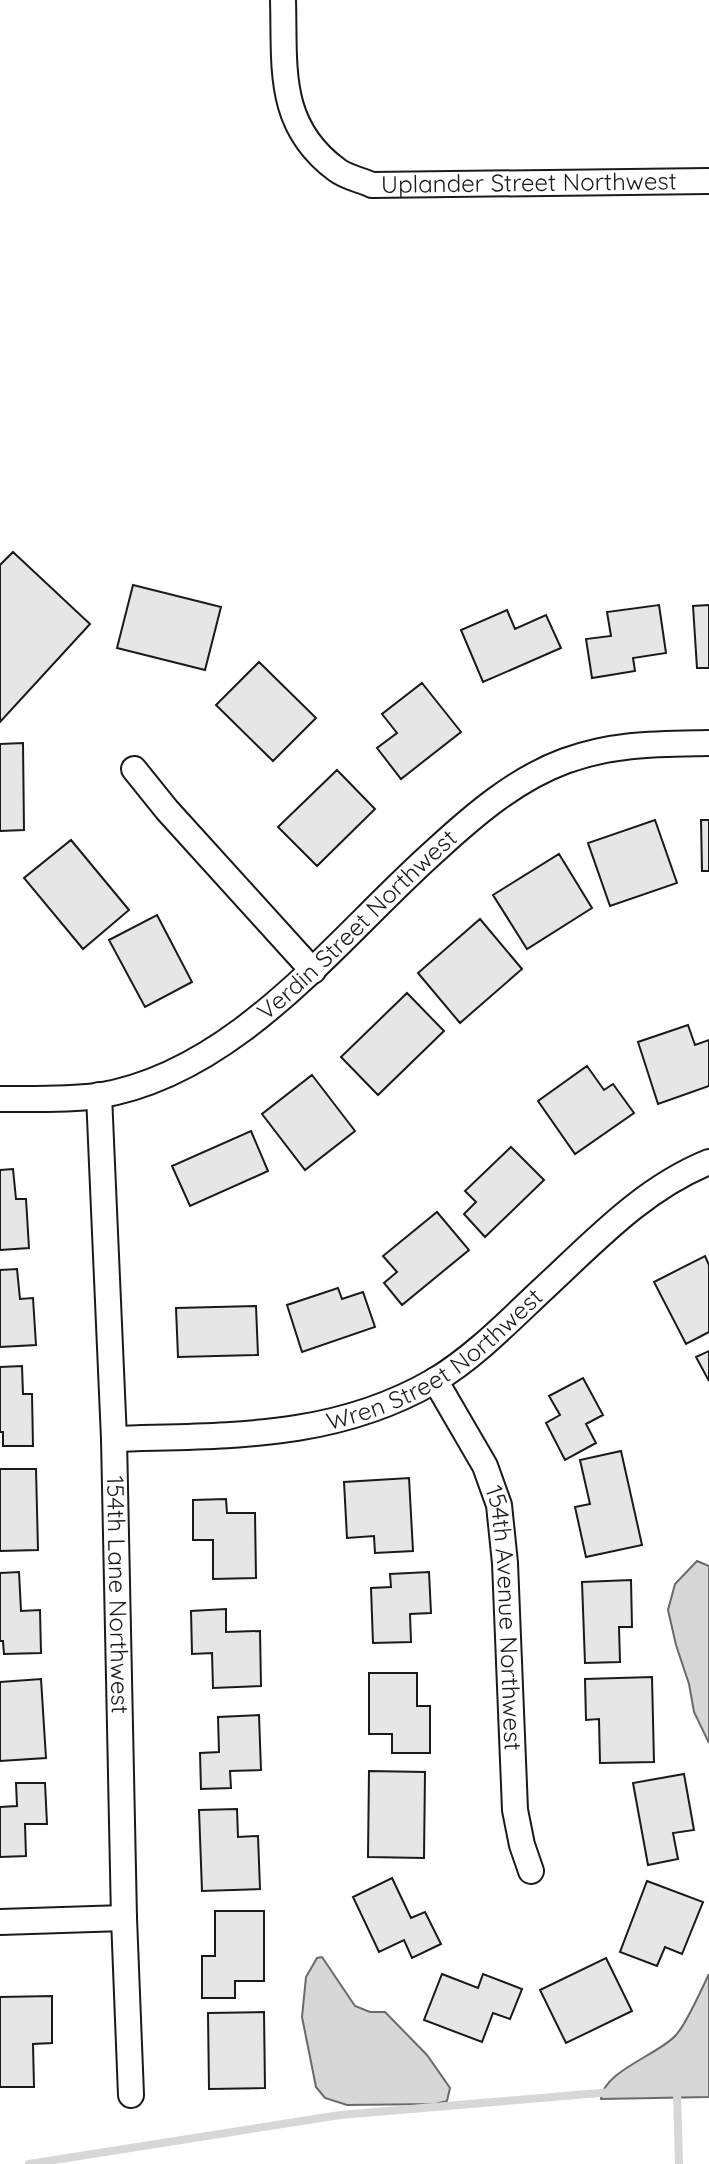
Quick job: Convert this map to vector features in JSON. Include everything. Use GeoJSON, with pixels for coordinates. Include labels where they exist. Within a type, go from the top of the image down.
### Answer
{"type":"FeatureCollection","features":[{"type":"Feature","properties":{"kind":"street","name":"Uplander Street Northwest"},"geometry":{"type":"LineString","coordinates":[[283,0],[286,91],[297,127],[312,147],[339,172],[372,185],[709,181]]}},
{"type":"Feature","properties":{"kind":"street","name":"Verdin Street Northwest"},"geometry":{"type":"LineString","coordinates":[[0,1099],[99,1095],[151,1080],[197,1059],[243,1030],[313,971],[418,866],[470,819],[517,785],[564,761],[626,744],[709,743]]}},
{"type":"Feature","properties":{"kind":"street"},"geometry":{"type":"LineString","coordinates":[[134,769],[167,810],[313,971]]}},
{"type":"Feature","properties":{"kind":"street","name":"154th Lane Northwest"},"geometry":{"type":"LineString","coordinates":[[99,1095],[114,1439],[124,1918],[131,2095]]}},
{"type":"Feature","properties":{"kind":"street","name":"Wren Street Northwest"},"geometry":{"type":"LineString","coordinates":[[114,1439],[296,1430],[339,1421],[385,1405],[435,1380],[486,1342],[637,1203],[682,1172],[709,1162]]}},
{"type":"Feature","properties":{"kind":"street","name":"154th Avenue Northwest"},"geometry":{"type":"LineString","coordinates":[[435,1380],[485,1466],[499,1505],[505,1563],[515,1810],[531,1871]]}},
{"type":"Feature","properties":{"kind":"street"},"geometry":{"type":"LineString","coordinates":[[0,1922],[124,1918]]}},
{"type":"Feature","properties":{"kind":"shaded area"},"geometry":{"type":"Polygon","coordinates":[[[697,1561],[709,1566],[709,1743],[694,1712],[668,1610],[675,1584],[697,1561]]]}},
{"type":"Feature","properties":{"kind":"shaded area"},"geometry":{"type":"Polygon","coordinates":[[[322,1957],[355,2006],[370,2012],[385,2012],[427,2055],[450,2088],[447,2101],[435,2104],[347,2105],[325,2098],[316,2087],[302,2017],[306,1977],[317,1958],[322,1957]]]}},
{"type":"Feature","properties":{"kind":"shaded area"},"geometry":{"type":"Polygon","coordinates":[[[709,1974],[709,2097],[601,2099],[604,2089],[621,2071],[676,2035],[709,1974]]]}},
{"type":"Feature","properties":{"kind":"building"},"geometry":{"type":"Polygon","coordinates":[[[13,552],[90,624],[0,722],[0,565],[13,552]]]}},
{"type":"Feature","properties":{"kind":"building"},"geometry":{"type":"Polygon","coordinates":[[[133,585],[221,607],[205,670],[117,648],[133,585]]]}},
{"type":"Feature","properties":{"kind":"building"},"geometry":{"type":"Polygon","coordinates":[[[659,605],[666,653],[633,658],[635,671],[592,678],[586,639],[611,636],[607,612],[659,605]]]}},
{"type":"Feature","properties":{"kind":"building"},"geometry":{"type":"Polygon","coordinates":[[[709,605],[709,668],[697,668],[693,606],[709,605]]]}},
{"type":"Feature","properties":{"kind":"building"},"geometry":{"type":"Polygon","coordinates":[[[507,610],[515,629],[546,615],[561,648],[483,682],[461,630],[507,610]]]}},
{"type":"Feature","properties":{"kind":"building"},"geometry":{"type":"Polygon","coordinates":[[[259,662],[316,718],[273,761],[216,705],[259,662]]]}},
{"type":"Feature","properties":{"kind":"building"},"geometry":{"type":"Polygon","coordinates":[[[422,683],[461,732],[401,779],[377,748],[397,733],[382,714],[422,683]]]}},
{"type":"Feature","properties":{"kind":"building"},"geometry":{"type":"Polygon","coordinates":[[[23,743],[24,830],[0,831],[0,744],[23,743]]]}},
{"type":"Feature","properties":{"kind":"building"},"geometry":{"type":"Polygon","coordinates":[[[337,770],[375,809],[317,866],[278,827],[337,770]]]}},
{"type":"Feature","properties":{"kind":"building"},"geometry":{"type":"Polygon","coordinates":[[[655,820],[677,883],[610,906],[588,843],[655,820]]]}},
{"type":"Feature","properties":{"kind":"building"},"geometry":{"type":"Polygon","coordinates":[[[701,820],[709,820],[709,871],[702,871],[701,820]]]}},
{"type":"Feature","properties":{"kind":"building"},"geometry":{"type":"Polygon","coordinates":[[[71,840],[129,910],[83,949],[24,878],[71,840]]]}},
{"type":"Feature","properties":{"kind":"building"},"geometry":{"type":"Polygon","coordinates":[[[559,854],[592,908],[527,949],[493,895],[559,854]]]}},
{"type":"Feature","properties":{"kind":"building"},"geometry":{"type":"Polygon","coordinates":[[[157,915],[192,982],[145,1007],[109,940],[157,915]]]}},
{"type":"Feature","properties":{"kind":"building"},"geometry":{"type":"Polygon","coordinates":[[[480,919],[522,969],[460,1023],[418,973],[480,919]]]}},
{"type":"Feature","properties":{"kind":"building"},"geometry":{"type":"Polygon","coordinates":[[[407,993],[444,1031],[378,1095],[341,1057],[407,993]]]}},
{"type":"Feature","properties":{"kind":"building"},"geometry":{"type":"Polygon","coordinates":[[[688,1025],[695,1045],[709,1040],[709,1086],[658,1104],[638,1042],[688,1025]]]}},
{"type":"Feature","properties":{"kind":"building"},"geometry":{"type":"Polygon","coordinates":[[[587,1066],[604,1090],[613,1084],[634,1113],[575,1154],[538,1101],[587,1066]]]}},
{"type":"Feature","properties":{"kind":"building"},"geometry":{"type":"Polygon","coordinates":[[[312,1075],[355,1131],[305,1170],[262,1114],[312,1075]]]}},
{"type":"Feature","properties":{"kind":"building"},"geometry":{"type":"Polygon","coordinates":[[[251,1131],[268,1171],[190,1206],[172,1166],[251,1131]]]}},
{"type":"Feature","properties":{"kind":"building"},"geometry":{"type":"Polygon","coordinates":[[[511,1147],[544,1180],[485,1237],[464,1214],[476,1202],[465,1191],[511,1147]]]}},
{"type":"Feature","properties":{"kind":"building"},"geometry":{"type":"Polygon","coordinates":[[[13,1169],[16,1199],[26,1199],[29,1248],[0,1250],[0,1170],[13,1169]]]}},
{"type":"Feature","properties":{"kind":"building"},"geometry":{"type":"Polygon","coordinates":[[[437,1212],[469,1250],[402,1305],[384,1283],[397,1272],[383,1256],[437,1212]]]}},
{"type":"Feature","properties":{"kind":"building"},"geometry":{"type":"Polygon","coordinates":[[[705,1256],[709,1265],[709,1332],[686,1344],[654,1282],[705,1256]]]}},
{"type":"Feature","properties":{"kind":"building"},"geometry":{"type":"Polygon","coordinates":[[[17,1269],[20,1299],[33,1298],[36,1345],[0,1347],[0,1270],[17,1269]]]}},
{"type":"Feature","properties":{"kind":"building"},"geometry":{"type":"Polygon","coordinates":[[[338,1288],[342,1299],[363,1292],[375,1327],[302,1352],[287,1305],[338,1288]]]}},
{"type":"Feature","properties":{"kind":"building"},"geometry":{"type":"Polygon","coordinates":[[[256,1306],[258,1355],[178,1357],[176,1308],[256,1306]]]}},
{"type":"Feature","properties":{"kind":"building"},"geometry":{"type":"Polygon","coordinates":[[[709,1351],[709,1381],[696,1357],[709,1351]]]}},
{"type":"Feature","properties":{"kind":"building"},"geometry":{"type":"Polygon","coordinates":[[[22,1366],[23,1394],[32,1394],[33,1446],[3,1446],[3,1432],[0,1432],[0,1367],[22,1366]]]}},
{"type":"Feature","properties":{"kind":"building"},"geometry":{"type":"Polygon","coordinates":[[[583,1378],[603,1415],[586,1424],[596,1443],[565,1460],[546,1423],[560,1415],[549,1396],[583,1378]]]}},
{"type":"Feature","properties":{"kind":"building"},"geometry":{"type":"Polygon","coordinates":[[[621,1451],[642,1545],[586,1557],[575,1507],[590,1504],[580,1460],[621,1451]]]}},
{"type":"Feature","properties":{"kind":"building"},"geometry":{"type":"Polygon","coordinates":[[[0,1469],[36,1469],[38,1550],[0,1551],[0,1469]]]}},
{"type":"Feature","properties":{"kind":"building"},"geometry":{"type":"Polygon","coordinates":[[[409,1478],[413,1551],[375,1553],[374,1536],[347,1538],[344,1482],[409,1478]]]}},
{"type":"Feature","properties":{"kind":"building"},"geometry":{"type":"Polygon","coordinates":[[[226,1499],[227,1513],[255,1513],[256,1578],[213,1579],[213,1540],[193,1540],[193,1500],[226,1499]]]}},
{"type":"Feature","properties":{"kind":"building"},"geometry":{"type":"Polygon","coordinates":[[[19,1572],[21,1611],[40,1610],[41,1653],[4,1654],[3,1641],[0,1641],[0,1573],[19,1572]]]}},
{"type":"Feature","properties":{"kind":"building"},"geometry":{"type":"Polygon","coordinates":[[[429,1572],[431,1613],[410,1614],[411,1642],[373,1643],[371,1588],[391,1587],[390,1574],[429,1572]]]}},
{"type":"Feature","properties":{"kind":"building"},"geometry":{"type":"Polygon","coordinates":[[[631,1580],[632,1627],[619,1627],[620,1662],[585,1663],[582,1582],[631,1580]]]}},
{"type":"Feature","properties":{"kind":"building"},"geometry":{"type":"Polygon","coordinates":[[[226,1609],[226,1632],[260,1631],[261,1686],[213,1688],[212,1653],[192,1654],[191,1611],[226,1609]]]}},
{"type":"Feature","properties":{"kind":"building"},"geometry":{"type":"Polygon","coordinates":[[[369,1673],[417,1673],[417,1706],[430,1706],[430,1753],[392,1753],[392,1734],[369,1734],[369,1673]]]}},
{"type":"Feature","properties":{"kind":"building"},"geometry":{"type":"Polygon","coordinates":[[[652,1677],[654,1762],[600,1763],[599,1719],[586,1720],[585,1679],[652,1677]]]}},
{"type":"Feature","properties":{"kind":"building"},"geometry":{"type":"Polygon","coordinates":[[[41,1679],[46,1758],[0,1761],[0,1682],[41,1679]]]}},
{"type":"Feature","properties":{"kind":"building"},"geometry":{"type":"Polygon","coordinates":[[[259,1715],[261,1770],[230,1771],[231,1788],[201,1789],[200,1753],[219,1752],[218,1717],[259,1715]]]}},
{"type":"Feature","properties":{"kind":"building"},"geometry":{"type":"Polygon","coordinates":[[[369,1771],[425,1772],[424,1858],[368,1857],[369,1771]]]}},
{"type":"Feature","properties":{"kind":"building"},"geometry":{"type":"Polygon","coordinates":[[[684,1774],[694,1830],[673,1833],[678,1859],[648,1865],[633,1783],[684,1774]]]}},
{"type":"Feature","properties":{"kind":"building"},"geometry":{"type":"Polygon","coordinates":[[[16,1783],[45,1783],[47,1824],[25,1824],[26,1856],[0,1857],[0,1807],[17,1806],[16,1783]]]}},
{"type":"Feature","properties":{"kind":"building"},"geometry":{"type":"Polygon","coordinates":[[[237,1809],[238,1837],[258,1836],[260,1889],[202,1891],[199,1810],[237,1809]]]}},
{"type":"Feature","properties":{"kind":"building"},"geometry":{"type":"Polygon","coordinates":[[[392,1878],[411,1918],[425,1912],[441,1944],[412,1958],[404,1940],[379,1952],[353,1897],[392,1878]]]}},
{"type":"Feature","properties":{"kind":"building"},"geometry":{"type":"Polygon","coordinates":[[[647,1881],[703,1902],[682,1954],[665,1947],[657,1966],[620,1952],[647,1881]]]}},
{"type":"Feature","properties":{"kind":"building"},"geometry":{"type":"Polygon","coordinates":[[[215,1911],[264,1911],[264,1981],[235,1981],[235,1998],[202,1998],[202,1956],[215,1956],[215,1911]]]}},
{"type":"Feature","properties":{"kind":"building"},"geometry":{"type":"Polygon","coordinates":[[[606,1958],[632,2011],[566,2043],[540,1990],[606,1958]]]}},
{"type":"Feature","properties":{"kind":"building"},"geometry":{"type":"Polygon","coordinates":[[[442,1974],[478,1988],[483,1974],[522,1989],[510,2019],[493,2013],[482,2042],[424,2020],[442,1974]]]}},
{"type":"Feature","properties":{"kind":"building"},"geometry":{"type":"Polygon","coordinates":[[[52,1996],[52,2043],[33,2044],[34,2087],[0,2087],[0,1997],[52,1996]]]}},
{"type":"Feature","properties":{"kind":"building"},"geometry":{"type":"Polygon","coordinates":[[[264,2012],[265,2088],[209,2089],[208,2013],[264,2012]]]}},
{"type":"Feature","properties":{"kind":"waterway"},"geometry":{"type":"LineString","coordinates":[[677,2091],[679,2164]]}},
{"type":"Feature","properties":{"kind":"waterway"},"geometry":{"type":"LineString","coordinates":[[29,2164],[340,2115],[612,2092]]}}]}
